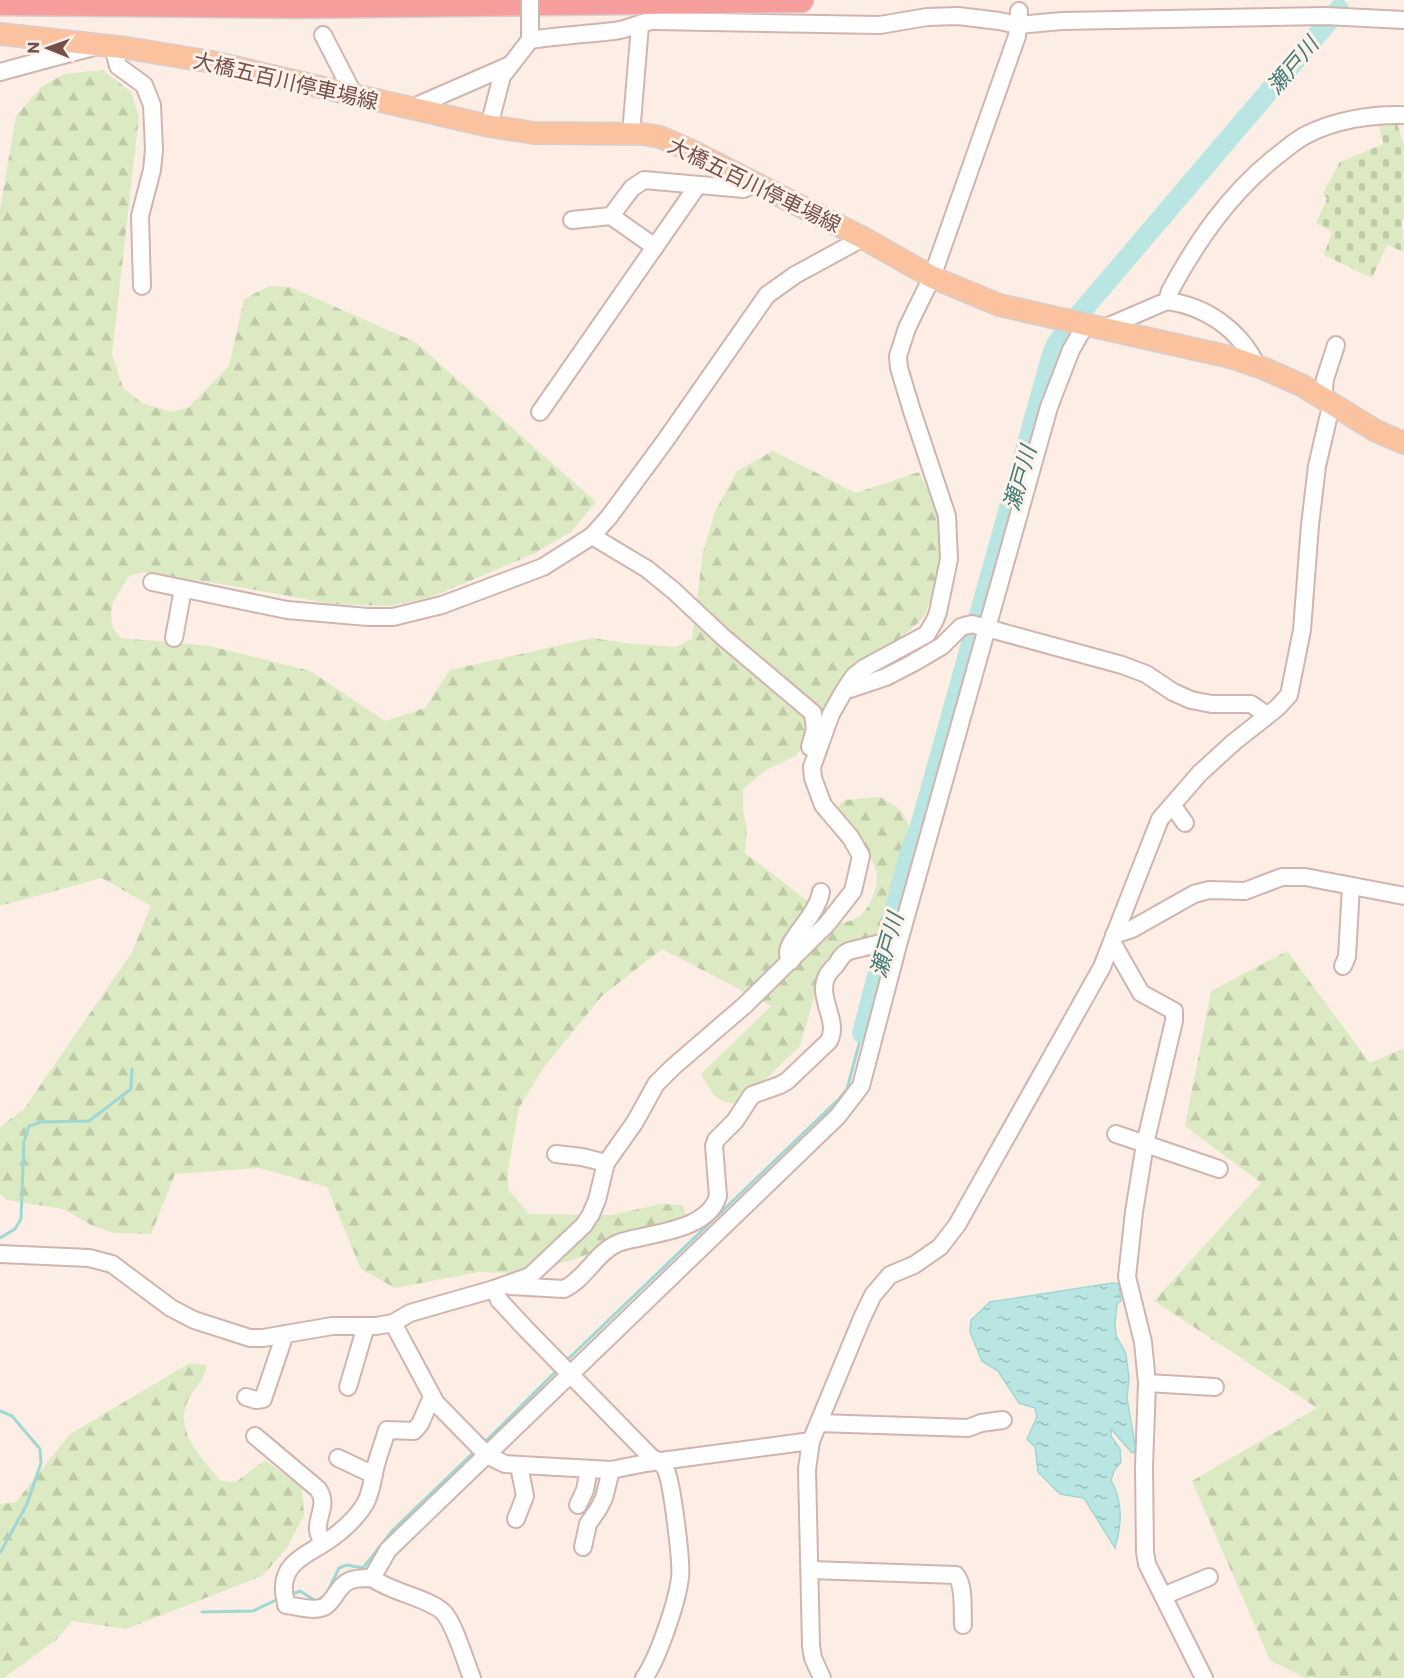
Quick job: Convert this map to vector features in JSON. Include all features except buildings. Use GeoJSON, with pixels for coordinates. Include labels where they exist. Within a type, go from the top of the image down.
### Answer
{"type":"FeatureCollection","features":[{"type":"Feature","properties":{"kind":"highway"},"geometry":{"type":"LineString","coordinates":[[0,3],[310,6],[801,0]]}},
{"type":"Feature","properties":{"kind":"main road","name":"大橋五百川停車場線"},"geometry":{"type":"LineString","coordinates":[[0,34],[108,45],[225,65],[489,126],[534,132],[631,134],[660,137],[863,238],[932,277],[999,305],[1230,357],[1257,366],[1303,387],[1376,431],[1404,443]]}},
{"type":"Feature","properties":{"kind":"street"},"geometry":{"type":"LineString","coordinates":[[489,126],[502,76],[530,35],[530,0]]}},
{"type":"Feature","properties":{"kind":"street"},"geometry":{"type":"LineString","coordinates":[[530,35],[616,31],[655,21],[880,25],[927,17],[958,16],[999,21],[1018,18],[1062,21],[1325,16],[1404,20]]}},
{"type":"Feature","properties":{"kind":"street"},"geometry":{"type":"LineString","coordinates":[[0,1254],[89,1258],[112,1264],[171,1308],[194,1320],[250,1338],[262,1338],[332,1326],[393,1323],[410,1313],[500,1287],[530,1276],[584,1225],[597,1200],[606,1163],[641,1112],[656,1084],[673,1066],[745,1005],[790,961],[844,904],[853,891],[861,856],[851,838],[820,800],[812,767],[831,714],[854,676],[864,668],[927,634],[938,612],[949,559],[947,516],[912,411],[899,368],[898,356],[907,328],[932,277],[1017,36],[1018,18]]}},
{"type":"Feature","properties":{"kind":"street"},"geometry":{"type":"LineString","coordinates":[[631,134],[640,25]]}},
{"type":"Feature","properties":{"kind":"street"},"geometry":{"type":"LineString","coordinates":[[323,35],[354,95]]}},
{"type":"Feature","properties":{"kind":"street"},"geometry":{"type":"LineString","coordinates":[[44,60],[48,52],[49,38]]}},
{"type":"Feature","properties":{"kind":"street"},"geometry":{"type":"LineString","coordinates":[[0,72],[108,45],[118,66],[144,85],[152,105],[154,150],[152,170],[140,216],[142,286]]}},
{"type":"Feature","properties":{"kind":"street"},"geometry":{"type":"LineString","coordinates":[[409,109],[510,65]]}},
{"type":"Feature","properties":{"kind":"street"},"geometry":{"type":"LineString","coordinates":[[1167,301],[1170,291],[1196,246],[1227,203],[1245,183],[1292,144],[1306,135],[1337,124],[1381,114],[1404,115]]}},
{"type":"Feature","properties":{"kind":"street"},"geometry":{"type":"LineString","coordinates":[[611,216],[632,188],[644,180],[744,189],[754,183]]}},
{"type":"Feature","properties":{"kind":"street"},"geometry":{"type":"LineString","coordinates":[[540,412],[698,185]]}},
{"type":"Feature","properties":{"kind":"street"},"geometry":{"type":"LineString","coordinates":[[572,220],[611,216],[655,247]]}},
{"type":"Feature","properties":{"kind":"street"},"geometry":{"type":"LineString","coordinates":[[152,582],[287,610],[368,617],[393,616],[442,605],[543,567],[592,536],[609,517],[767,295],[795,275],[863,238]]}},
{"type":"Feature","properties":{"kind":"street"},"geometry":{"type":"LineString","coordinates":[[372,1578],[388,1550],[481,1450],[851,1102],[861,1086],[980,626],[1049,408],[1071,350],[1085,324],[1167,301],[1196,307],[1215,318],[1250,351],[1257,366]]}},
{"type":"Feature","properties":{"kind":"street"},"geometry":{"type":"LineString","coordinates":[[822,1678],[813,1658],[812,1646],[807,1469],[811,1441],[873,1295],[890,1275],[914,1265],[940,1247],[957,1225],[1096,977],[1160,819],[1200,773],[1285,701],[1289,695],[1303,618],[1310,525],[1327,403],[1325,379],[1336,345]]}},
{"type":"Feature","properties":{"kind":"street"},"geometry":{"type":"LineString","coordinates":[[592,536],[647,570],[665,584],[813,713],[815,729],[808,758],[815,761]]}},
{"type":"Feature","properties":{"kind":"street"},"geometry":{"type":"LineString","coordinates":[[174,638],[183,589]]}},
{"type":"Feature","properties":{"kind":"street"},"geometry":{"type":"LineString","coordinates":[[844,691],[886,677],[913,663],[942,646],[961,627],[980,626],[1122,665],[1146,674],[1173,692],[1191,700],[1212,704],[1251,704],[1267,715]]}},
{"type":"Feature","properties":{"kind":"street"},"geometry":{"type":"LineString","coordinates":[[1173,806],[1185,823]]}},
{"type":"Feature","properties":{"kind":"street"},"geometry":{"type":"LineString","coordinates":[[1113,938],[1194,894],[1209,890],[1245,891],[1282,877],[1305,877],[1404,897]]}},
{"type":"Feature","properties":{"kind":"street"},"geometry":{"type":"LineString","coordinates":[[1343,966],[1347,957],[1351,886]]}},
{"type":"Feature","properties":{"kind":"street"},"geometry":{"type":"LineString","coordinates":[[790,961],[788,954],[790,946],[813,914],[821,892]]}},
{"type":"Feature","properties":{"kind":"street"},"geometry":{"type":"LineString","coordinates":[[1113,938],[1141,993],[1174,1011],[1174,1022],[1145,1144],[1134,1212],[1128,1277],[1143,1342],[1148,1383],[1143,1501],[1144,1552],[1147,1564],[1204,1678]]}},
{"type":"Feature","properties":{"kind":"street"},"geometry":{"type":"LineString","coordinates":[[500,1287],[564,1289],[571,1286],[604,1253],[619,1243],[678,1229],[710,1211],[718,1196],[714,1146],[716,1140],[735,1121],[752,1095],[787,1081],[829,1041],[832,1029],[824,990],[827,977],[844,954],[849,951],[881,943],[897,947]]}},
{"type":"Feature","properties":{"kind":"street"},"geometry":{"type":"LineString","coordinates":[[1116,1134],[1219,1169]]}},
{"type":"Feature","properties":{"kind":"street"},"geometry":{"type":"LineString","coordinates":[[556,1154],[606,1163]]}},
{"type":"Feature","properties":{"kind":"street"},"geometry":{"type":"LineString","coordinates":[[500,1287],[499,1300],[651,1457],[661,1462],[666,1468],[672,1496],[681,1577],[659,1650],[644,1678]]}},
{"type":"Feature","properties":{"kind":"street"},"geometry":{"type":"LineString","coordinates":[[393,1323],[432,1397],[481,1450],[505,1464],[611,1470],[646,1463],[811,1441]]}},
{"type":"Feature","properties":{"kind":"street"},"geometry":{"type":"LineString","coordinates":[[348,1387],[366,1326]]}},
{"type":"Feature","properties":{"kind":"street"},"geometry":{"type":"LineString","coordinates":[[246,1397],[256,1400],[263,1399],[285,1334]]}},
{"type":"Feature","properties":{"kind":"street"},"geometry":{"type":"LineString","coordinates":[[1148,1383],[1215,1387]]}},
{"type":"Feature","properties":{"kind":"street"},"geometry":{"type":"LineString","coordinates":[[432,1397],[420,1424],[414,1431],[387,1430],[373,1486],[360,1510],[351,1523],[324,1543],[302,1555],[293,1564],[287,1575],[284,1596],[286,1605],[316,1609],[331,1602],[342,1585],[350,1579],[372,1578],[381,1585],[438,1608],[444,1613],[472,1678]]}},
{"type":"Feature","properties":{"kind":"street"},"geometry":{"type":"LineString","coordinates":[[819,1423],[968,1428],[981,1423],[1003,1420]]}},
{"type":"Feature","properties":{"kind":"street"},"geometry":{"type":"LineString","coordinates":[[255,1436],[322,1494],[323,1501],[317,1530],[324,1543]]}},
{"type":"Feature","properties":{"kind":"street"},"geometry":{"type":"LineString","coordinates":[[338,1458],[374,1475]]}},
{"type":"Feature","properties":{"kind":"street"},"geometry":{"type":"LineString","coordinates":[[516,1519],[525,1496],[519,1466]]}},
{"type":"Feature","properties":{"kind":"street"},"geometry":{"type":"LineString","coordinates":[[578,1505],[585,1490],[589,1469]]}},
{"type":"Feature","properties":{"kind":"street"},"geometry":{"type":"LineString","coordinates":[[583,1547],[588,1524],[604,1498],[611,1470]]}},
{"type":"Feature","properties":{"kind":"street"},"geometry":{"type":"LineString","coordinates":[[811,1570],[956,1575],[959,1577],[961,1587],[963,1625]]}},
{"type":"Feature","properties":{"kind":"street"},"geometry":{"type":"LineString","coordinates":[[1163,1596],[1209,1577]]}},
{"type":"Feature","properties":{"kind":"green space"},"geometry":{"type":"Polygon","coordinates":[[[103,70],[131,92],[139,116],[112,354],[123,388],[142,403],[171,412],[189,407],[229,366],[244,299],[269,286],[290,287],[415,342],[596,502],[571,532],[533,554],[432,597],[389,606],[332,604],[142,572],[129,576],[113,602],[111,615],[113,628],[121,638],[210,646],[310,671],[385,721],[425,708],[450,670],[592,638],[676,647],[692,639],[703,552],[715,512],[737,471],[773,451],[856,493],[919,472],[941,517],[943,556],[924,617],[841,681],[796,756],[766,770],[743,789],[743,810],[747,830],[745,853],[838,924],[855,919],[867,909],[874,893],[877,876],[866,850],[836,809],[844,800],[880,797],[901,810],[912,831],[882,935],[847,944],[824,964],[800,1046],[737,1103],[724,1101],[714,1095],[701,1074],[771,1006],[662,949],[602,996],[544,1067],[519,1108],[508,1169],[508,1189],[529,1214],[611,1215],[661,1204],[683,1205],[687,1220],[625,1238],[579,1258],[526,1274],[479,1272],[395,1288],[361,1269],[327,1187],[259,1168],[175,1174],[151,1234],[114,1233],[93,1226],[63,1209],[7,1200],[0,1194],[0,1127],[24,1109],[132,952],[151,906],[102,878],[0,906],[0,209],[16,116],[41,87],[64,74],[103,70]]]}},
{"type":"Feature","properties":{"kind":"green space"},"geometry":{"type":"Polygon","coordinates":[[[1396,120],[1404,145],[1404,219],[1402,221],[1404,252],[1387,245],[1372,278],[1324,255],[1332,232],[1316,223],[1327,199],[1323,193],[1340,162],[1383,144],[1379,125],[1396,120]]]}},
{"type":"Feature","properties":{"kind":"green space"},"geometry":{"type":"Polygon","coordinates":[[[1287,951],[1370,1063],[1404,1048],[1404,1678],[1305,1678],[1270,1660],[1192,1481],[1317,1408],[1154,1301],[1261,1183],[1185,1126],[1211,991],[1287,951]]]}},
{"type":"Feature","properties":{"kind":"green space"},"geometry":{"type":"Polygon","coordinates":[[[190,1363],[207,1365],[202,1379],[189,1398],[184,1421],[198,1453],[221,1481],[236,1482],[265,1460],[302,1488],[304,1515],[287,1548],[262,1576],[126,1629],[72,1621],[56,1640],[4,1678],[0,1678],[0,1504],[16,1502],[70,1434],[190,1363]]]}},
{"type":"Feature","properties":{"kind":"water"},"geometry":{"type":"Polygon","coordinates":[[[1112,1283],[1119,1284],[1121,1301],[1117,1304],[1116,1335],[1126,1354],[1129,1378],[1127,1398],[1135,1445],[1135,1452],[1132,1453],[1111,1429],[1111,1436],[1120,1449],[1121,1462],[1111,1480],[1118,1497],[1120,1513],[1115,1548],[1084,1498],[1060,1494],[1038,1472],[1035,1447],[1027,1439],[1037,1417],[1035,1408],[1019,1403],[998,1371],[982,1361],[970,1332],[971,1320],[990,1302],[1112,1283]]]}},
{"type":"Feature","properties":{"kind":"waterway","name":"瀬戸川"},"geometry":{"type":"LineString","coordinates":[[862,1033],[910,851],[919,830],[1052,354],[1057,343],[1339,9]]}},
{"type":"Feature","properties":{"kind":"waterway"},"geometry":{"type":"LineString","coordinates":[[565,1362],[839,1099],[847,1089],[862,1033]]}},
{"type":"Feature","properties":{"kind":"waterway"},"geometry":{"type":"LineString","coordinates":[[0,1238],[15,1229],[21,1219],[24,1141],[29,1126],[41,1122],[89,1121],[131,1089],[132,1069]]}},
{"type":"Feature","properties":{"kind":"waterway"},"geometry":{"type":"LineString","coordinates":[[484,1443],[558,1369]]}},
{"type":"Feature","properties":{"kind":"waterway"},"geometry":{"type":"LineString","coordinates":[[0,1411],[12,1416],[40,1449],[41,1463],[27,1504],[0,1553]]}},
{"type":"Feature","properties":{"kind":"waterway"},"geometry":{"type":"LineString","coordinates":[[328,1591],[339,1568],[347,1565],[363,1568],[393,1530],[475,1451]]}},
{"type":"Feature","properties":{"kind":"waterway"},"geometry":{"type":"LineString","coordinates":[[290,1595],[300,1591],[316,1601],[324,1596]]}},
{"type":"Feature","properties":{"kind":"waterway"},"geometry":{"type":"LineString","coordinates":[[202,1612],[253,1611],[278,1599]]}}]}
